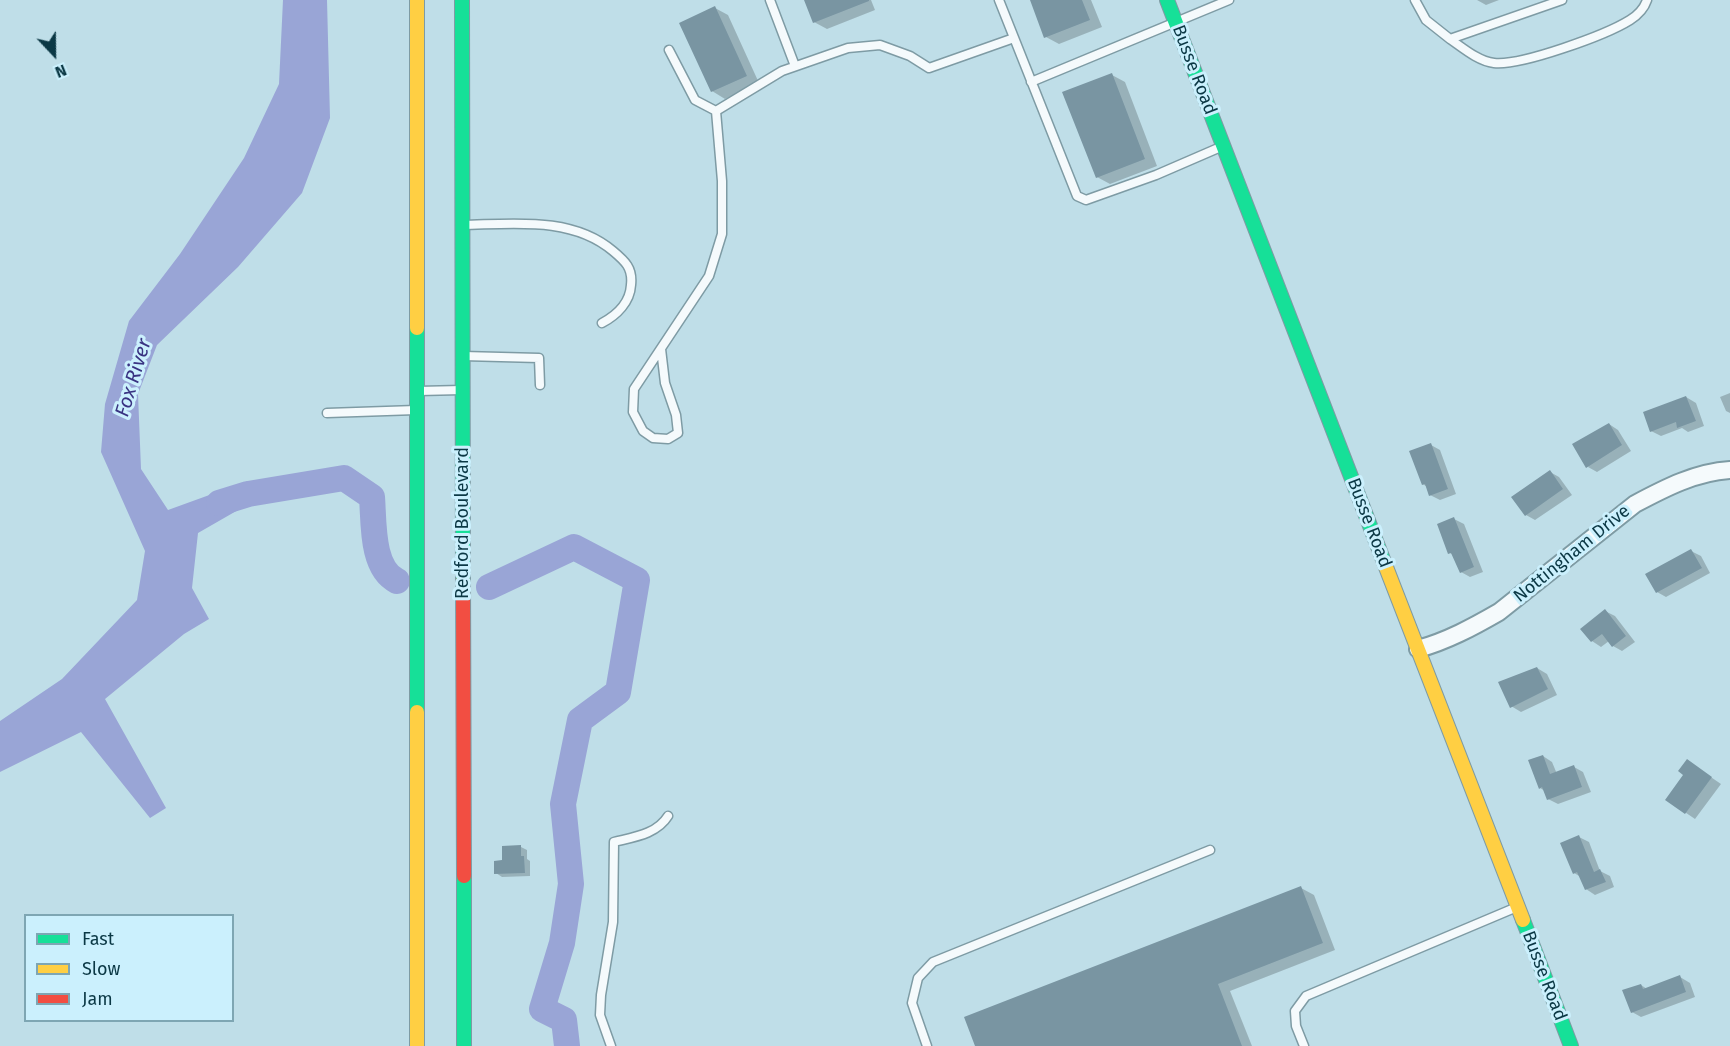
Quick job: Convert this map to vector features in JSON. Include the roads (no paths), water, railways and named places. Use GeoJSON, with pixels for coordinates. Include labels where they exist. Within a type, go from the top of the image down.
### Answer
{"type":"FeatureCollection","features":[{"type":"Feature","properties":{"kind":"main road"},"geometry":{"type":"LineString","coordinates":[[417,0],[417,1046]]}},
{"type":"Feature","properties":{"kind":"main road","name":"Redford Boulevard"},"geometry":{"type":"LineString","coordinates":[[462,0],[464,1046]]}},
{"type":"Feature","properties":{"kind":"main road","name":"Busse Road"},"geometry":{"type":"LineString","coordinates":[[1167,0],[1571,1046]]}},
{"type":"Feature","properties":{"kind":"street","name":"Nottingham Drive"},"geometry":{"type":"LineString","coordinates":[[1418,649],[1437,644],[1499,612],[1635,504],[1690,478],[1730,470]]}},
{"type":"Feature","properties":{"kind":"lane"},"geometry":{"type":"LineString","coordinates":[[770,0],[795,66]]}},
{"type":"Feature","properties":{"kind":"lane"},"geometry":{"type":"LineString","coordinates":[[999,0],[1077,196],[1086,200],[1156,175],[1224,146]]}},
{"type":"Feature","properties":{"kind":"lane"},"geometry":{"type":"LineString","coordinates":[[1031,82],[1229,0]]}},
{"type":"Feature","properties":{"kind":"lane"},"geometry":{"type":"LineString","coordinates":[[1415,0],[1426,20],[1471,54],[1493,63],[1534,58],[1606,32],[1630,21],[1644,9],[1647,0]]}},
{"type":"Feature","properties":{"kind":"lane"},"geometry":{"type":"LineString","coordinates":[[1450,39],[1562,0]]}},
{"type":"Feature","properties":{"kind":"lane"},"geometry":{"type":"LineString","coordinates":[[716,111],[782,71],[848,48],[880,45],[910,56],[930,68],[1014,38]]}},
{"type":"Feature","properties":{"kind":"lane"},"geometry":{"type":"LineString","coordinates":[[669,50],[695,100],[716,111]]}},
{"type":"Feature","properties":{"kind":"lane"},"geometry":{"type":"LineString","coordinates":[[661,349],[665,383],[676,415],[678,433],[668,439],[653,438],[643,432],[633,412],[634,389],[708,276],[722,234],[722,181],[716,111]]}},
{"type":"Feature","properties":{"kind":"lane"},"geometry":{"type":"LineString","coordinates":[[462,225],[540,224],[583,232],[609,247],[626,262],[632,275],[631,291],[624,305],[611,319],[602,323]]}},
{"type":"Feature","properties":{"kind":"lane"},"geometry":{"type":"LineString","coordinates":[[462,356],[539,358],[540,386]]}},
{"type":"Feature","properties":{"kind":"lane"},"geometry":{"type":"LineString","coordinates":[[416,391],[463,390]]}},
{"type":"Feature","properties":{"kind":"lane"},"geometry":{"type":"LineString","coordinates":[[327,413],[416,410]]}},
{"type":"Feature","properties":{"kind":"lane"},"geometry":{"type":"LineString","coordinates":[[611,1046],[600,1015],[613,922],[614,842],[635,837],[662,826],[668,816]]}},
{"type":"Feature","properties":{"kind":"lane"},"geometry":{"type":"LineString","coordinates":[[927,1046],[912,1003],[918,978],[933,962],[1210,850]]}},
{"type":"Feature","properties":{"kind":"lane"},"geometry":{"type":"LineString","coordinates":[[1304,1046],[1296,1026],[1294,1011],[1306,996],[1518,907]]}},
{"type":"Feature","properties":{"kind":"water","name":"Fox River"},"geometry":{"type":"Polygon","coordinates":[[[283,0],[327,0],[330,118],[302,193],[238,267],[157,345],[138,394],[141,469],[168,510],[248,481],[252,502],[198,533],[192,588],[209,619],[184,634],[105,699],[166,808],[150,818],[81,732],[0,772],[0,721],[62,679],[137,600],[145,551],[101,452],[105,404],[129,321],[180,254],[244,158],[279,84],[283,0]]]}},
{"type":"Feature","properties":{"kind":"waterway"},"geometry":{"type":"LineString","coordinates":[[219,503],[248,494],[344,478],[372,497],[378,555],[382,566],[397,581]]}},
{"type":"Feature","properties":{"kind":"waterway"},"geometry":{"type":"LineString","coordinates":[[489,587],[574,547],[637,580],[618,692],[580,720],[563,804],[571,884],[562,943],[542,1009],[564,1020],[567,1046]]}}]}
